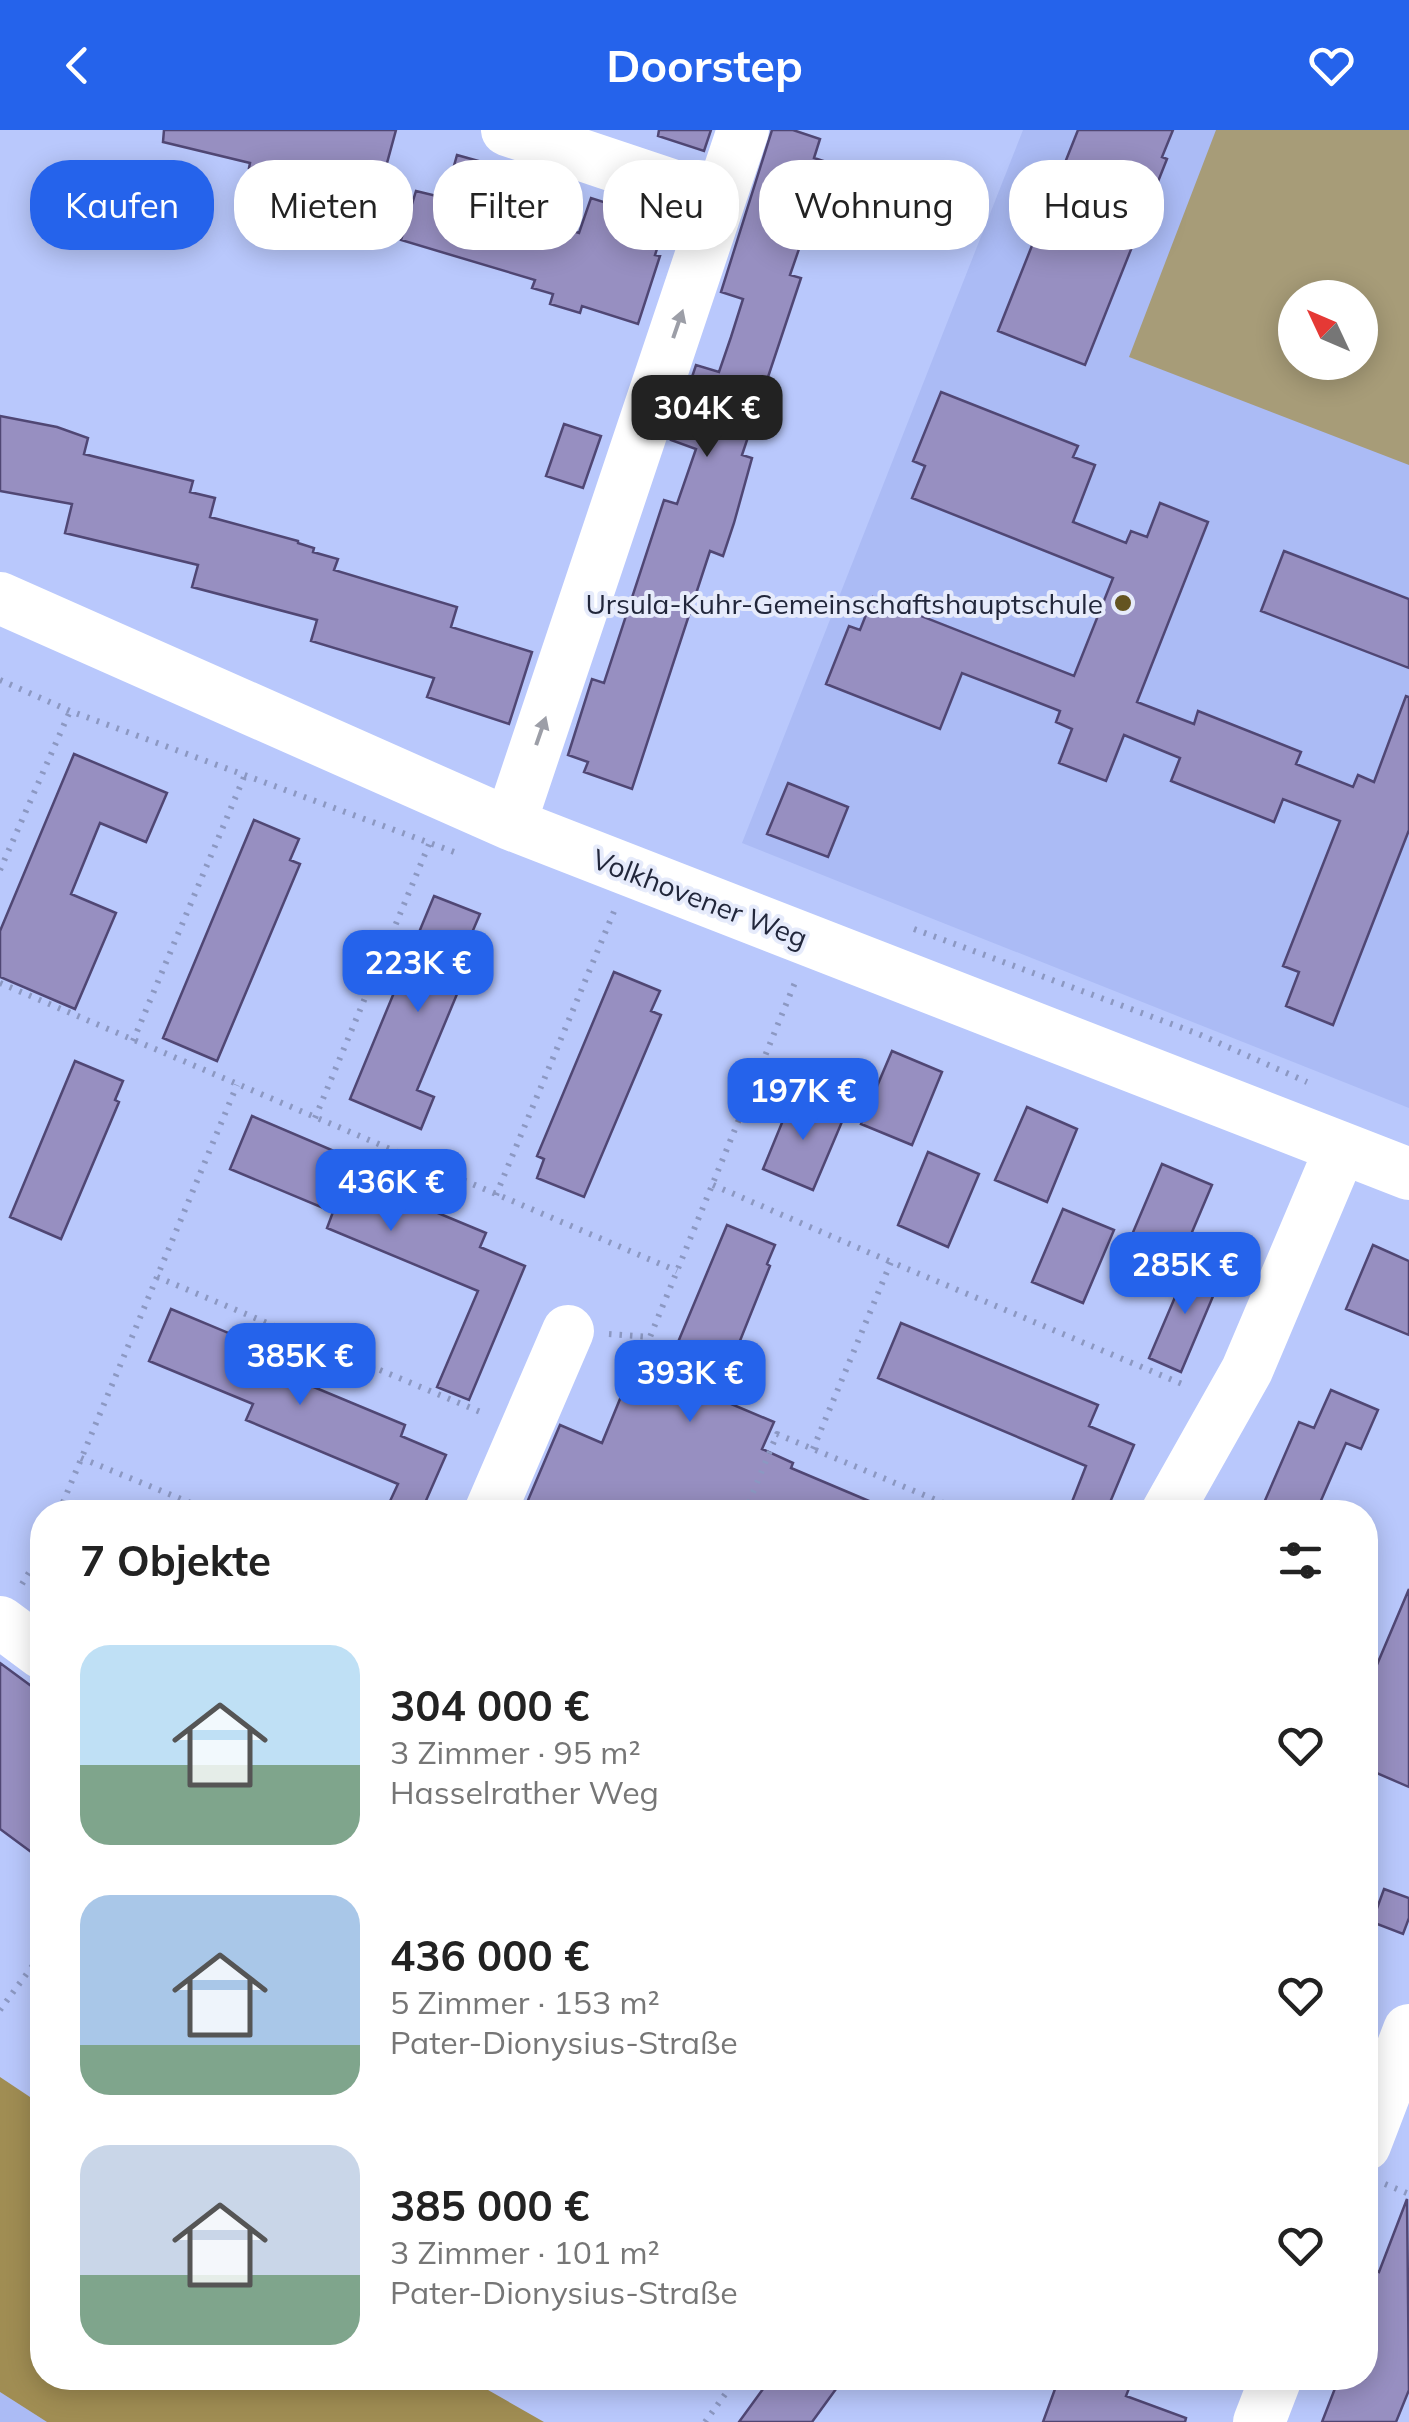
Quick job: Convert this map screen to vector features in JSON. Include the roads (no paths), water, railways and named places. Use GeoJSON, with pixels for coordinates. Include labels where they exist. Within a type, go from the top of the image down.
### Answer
{"type":"FeatureCollection","features":[{"type":"Feature","properties":{"kind":"street"},"geometry":{"type":"LineString","coordinates":[[507,130],[603,162]]}},
{"type":"Feature","properties":{"kind":"street"},"geometry":{"type":"LineString","coordinates":[[733,160],[743,130]]}},
{"type":"Feature","properties":{"kind":"street"},"geometry":{"type":"LineString","coordinates":[[510,824],[702,250]]}},
{"type":"Feature","properties":{"kind":"street","name":"Volkhovener Weg"},"geometry":{"type":"LineString","coordinates":[[0,598],[510,824],[1409,1174]]}},
{"type":"Feature","properties":{"kind":"street"},"geometry":{"type":"LineString","coordinates":[[1174,1500],[1230,1404],[1341,1148]]}},
{"type":"Feature","properties":{"kind":"street"},"geometry":{"type":"LineString","coordinates":[[495,1500],[568,1331]]}},
{"type":"Feature","properties":{"kind":"street"},"geometry":{"type":"LineString","coordinates":[[0,1622],[30,1644]]}},
{"type":"Feature","properties":{"kind":"street"},"geometry":{"type":"LineString","coordinates":[[1378,2111],[1409,2030]]}},
{"type":"Feature","properties":{"kind":"street"},"geometry":{"type":"LineString","coordinates":[[1259,2422],[1271,2390]]}},
{"type":"Feature","properties":{"kind":"place","name":"Ursula-Kuhr-Gemeinschaftshauptschule"},"geometry":{"type":"Point","coordinates":[1123,603]}}]}
